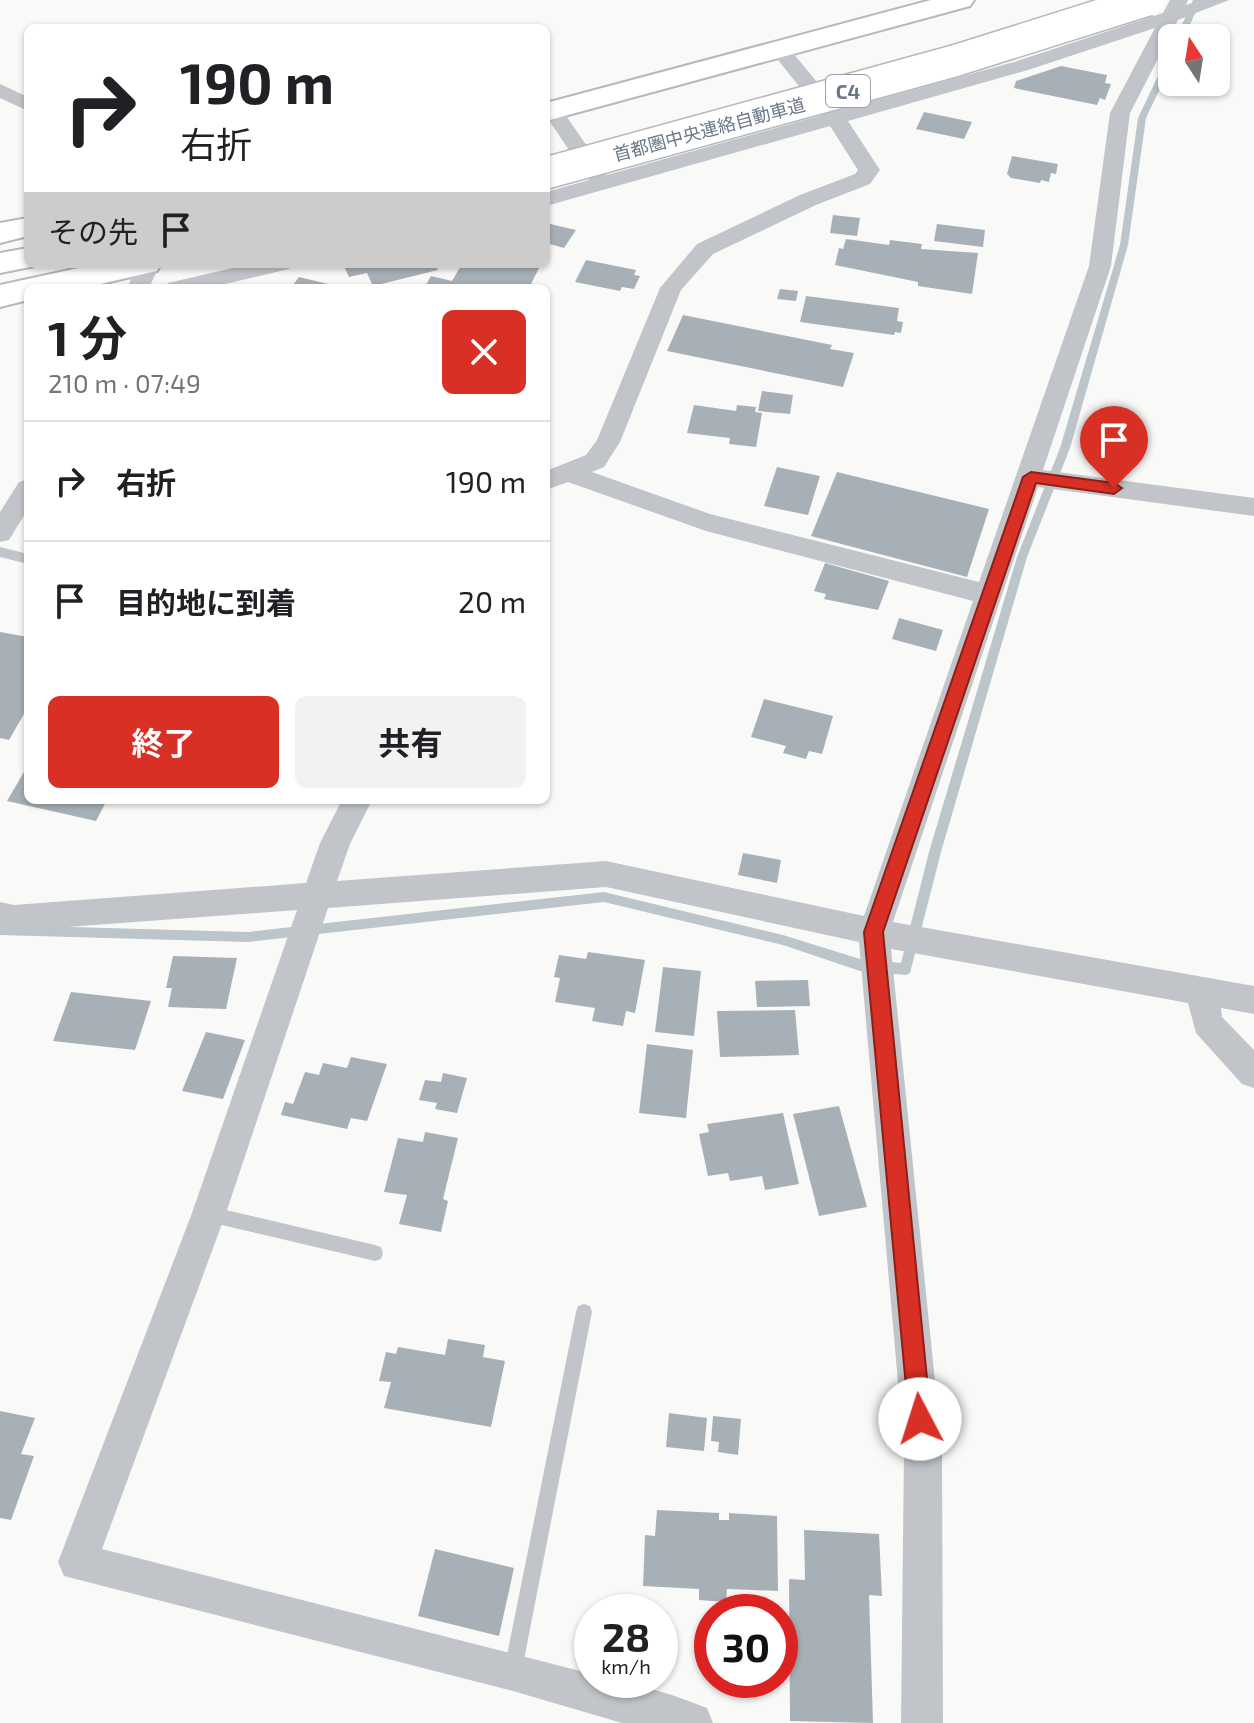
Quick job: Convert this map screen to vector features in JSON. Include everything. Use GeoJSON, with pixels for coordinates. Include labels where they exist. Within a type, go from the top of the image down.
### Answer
{"type":"FeatureCollection","features":[{"type":"Feature","properties":{"kind":"highway","name":"首都圏中央連絡自動車道"},"geometry":{"type":"LineString","coordinates":[[550,172],[940,65],[1168,8]]}},
{"type":"Feature","properties":{"kind":"highway"},"geometry":{"type":"LineString","coordinates":[[931,38],[968,12]]}},
{"type":"Feature","properties":{"kind":"highway","name":"首都圏中央連絡自動車道"},"geometry":{"type":"LineString","coordinates":[[550,142],[888,50]]}},
{"type":"Feature","properties":{"kind":"highway"},"geometry":{"type":"LineString","coordinates":[[0,263],[24,259]]}},
{"type":"Feature","properties":{"kind":"highway"},"geometry":{"type":"LineString","coordinates":[[54,284],[128,268]]}},
{"type":"Feature","properties":{"kind":"highway"},"geometry":{"type":"LineString","coordinates":[[0,296],[24,290]]}},
{"type":"Feature","properties":{"kind":"street"},"geometry":{"type":"LineString","coordinates":[[550,198],[1021,66],[1168,8],[1215,2]]}},
{"type":"Feature","properties":{"kind":"street"},"geometry":{"type":"LineString","coordinates":[[922,1723],[923,1450],[874,932],[1031,477],[1100,266],[1120,113],[1168,8]]}},
{"type":"Feature","properties":{"kind":"street"},"geometry":{"type":"LineString","coordinates":[[550,111],[781,51],[968,12]]}},
{"type":"Feature","properties":{"kind":"street"},"geometry":{"type":"LineString","coordinates":[[557,476],[595,461],[608,442],[671,288],[705,249],[808,200],[863,179],[869,170],[837,120],[781,51]]}},
{"type":"Feature","properties":{"kind":"street"},"geometry":{"type":"LineString","coordinates":[[0,90],[24,103]]}},
{"type":"Feature","properties":{"kind":"street"},"geometry":{"type":"LineString","coordinates":[[550,112],[603,185]]}},
{"type":"Feature","properties":{"kind":"street"},"geometry":{"type":"LineString","coordinates":[[0,233],[24,228]]}},
{"type":"Feature","properties":{"kind":"street"},"geometry":{"type":"LineString","coordinates":[[194,284],[264,268]]}},
{"type":"Feature","properties":{"kind":"street"},"geometry":{"type":"LineString","coordinates":[[557,476],[595,484],[706,522],[990,595]]}},
{"type":"Feature","properties":{"kind":"street"},"geometry":{"type":"LineString","coordinates":[[1031,477],[1254,507]]}},
{"type":"Feature","properties":{"kind":"street"},"geometry":{"type":"LineString","coordinates":[[0,533],[24,494]]}},
{"type":"Feature","properties":{"kind":"street"},"geometry":{"type":"LineString","coordinates":[[355,804],[335,843],[209,1213],[78,1562],[513,1671],[692,1723]]}},
{"type":"Feature","properties":{"kind":"street"},"geometry":{"type":"LineString","coordinates":[[0,915],[14,918],[606,874],[874,932],[1254,1000]]}},
{"type":"Feature","properties":{"kind":"street"},"geometry":{"type":"LineString","coordinates":[[1203,992],[1207,1023],[1254,1073]]}},
{"type":"Feature","properties":{"kind":"lane"},"geometry":{"type":"LineString","coordinates":[[0,552],[24,558]]}},
{"type":"Feature","properties":{"kind":"lane"},"geometry":{"type":"LineString","coordinates":[[209,1213],[375,1253]]}},
{"type":"Feature","properties":{"kind":"lane"},"geometry":{"type":"LineString","coordinates":[[513,1671],[584,1312]]}},
{"type":"Feature","properties":{"kind":"building"},"geometry":{"type":"Polygon","coordinates":[[[1061,66],[1107,75],[1105,83],[1111,84],[1105,100],[1100,98],[1097,105],[1014,88],[1016,81],[1061,66]]]}},
{"type":"Feature","properties":{"kind":"building"},"geometry":{"type":"Polygon","coordinates":[[[924,112],[972,122],[964,139],[916,129],[924,112]]]}},
{"type":"Feature","properties":{"kind":"building"},"geometry":{"type":"Polygon","coordinates":[[[1012,156],[1058,164],[1056,174],[1051,173],[1049,182],[1041,180],[1040,183],[1011,178],[1007,174],[1012,156]]]}},
{"type":"Feature","properties":{"kind":"building"},"geometry":{"type":"Polygon","coordinates":[[[833,215],[860,218],[857,236],[830,233],[833,215]]]}},
{"type":"Feature","properties":{"kind":"building"},"geometry":{"type":"Polygon","coordinates":[[[550,224],[576,230],[564,248],[550,244],[550,224]]]}},
{"type":"Feature","properties":{"kind":"building"},"geometry":{"type":"Polygon","coordinates":[[[937,224],[985,230],[983,247],[934,241],[937,224]]]}},
{"type":"Feature","properties":{"kind":"building"},"geometry":{"type":"Polygon","coordinates":[[[846,239],[889,245],[890,240],[922,244],[921,249],[978,253],[972,294],[918,286],[918,282],[835,265],[839,248],[843,249],[846,239]]]}},
{"type":"Feature","properties":{"kind":"building"},"geometry":{"type":"Polygon","coordinates":[[[586,260],[636,270],[634,275],[640,276],[634,289],[622,287],[620,291],[575,282],[586,260]]]}},
{"type":"Feature","properties":{"kind":"building"},"geometry":{"type":"Polygon","coordinates":[[[345,268],[438,270],[381,284],[372,284],[367,273],[349,277],[345,268]]]}},
{"type":"Feature","properties":{"kind":"building"},"geometry":{"type":"Polygon","coordinates":[[[460,268],[539,268],[531,284],[426,284],[431,276],[452,281],[460,268]]]}},
{"type":"Feature","properties":{"kind":"building"},"geometry":{"type":"Polygon","coordinates":[[[299,277],[328,284],[294,284],[299,277]]]}},
{"type":"Feature","properties":{"kind":"building"},"geometry":{"type":"Polygon","coordinates":[[[780,289],[798,291],[796,301],[777,299],[780,289]]]}},
{"type":"Feature","properties":{"kind":"building"},"geometry":{"type":"Polygon","coordinates":[[[806,296],[899,308],[897,321],[903,322],[901,333],[895,332],[894,335],[800,322],[806,296]]]}},
{"type":"Feature","properties":{"kind":"building"},"geometry":{"type":"Polygon","coordinates":[[[683,315],[832,345],[830,349],[854,353],[843,387],[667,351],[683,315]]]}},
{"type":"Feature","properties":{"kind":"building"},"geometry":{"type":"Polygon","coordinates":[[[762,391],[793,395],[790,414],[758,411],[762,391]]]}},
{"type":"Feature","properties":{"kind":"building"},"geometry":{"type":"Polygon","coordinates":[[[694,405],[736,411],[737,405],[756,407],[755,412],[762,413],[756,447],[729,444],[730,438],[687,433],[694,405]]]}},
{"type":"Feature","properties":{"kind":"building"},"geometry":{"type":"Polygon","coordinates":[[[777,467],[820,476],[808,515],[764,506],[777,467]]]}},
{"type":"Feature","properties":{"kind":"building"},"geometry":{"type":"Polygon","coordinates":[[[837,472],[989,509],[967,577],[811,536],[837,472]]]}},
{"type":"Feature","properties":{"kind":"building"},"geometry":{"type":"Polygon","coordinates":[[[825,563],[889,581],[878,610],[824,599],[826,594],[814,591],[825,563]]]}},
{"type":"Feature","properties":{"kind":"building"},"geometry":{"type":"Polygon","coordinates":[[[899,618],[943,630],[936,651],[892,639],[899,618]]]}},
{"type":"Feature","properties":{"kind":"building"},"geometry":{"type":"Polygon","coordinates":[[[0,632],[24,636],[24,714],[9,740],[0,738],[0,632]]]}},
{"type":"Feature","properties":{"kind":"building"},"geometry":{"type":"Polygon","coordinates":[[[764,699],[833,716],[822,754],[809,751],[806,759],[783,753],[786,746],[751,737],[764,699]]]}},
{"type":"Feature","properties":{"kind":"building"},"geometry":{"type":"Polygon","coordinates":[[[24,772],[24,804],[105,804],[96,821],[7,801],[24,772]]]}},
{"type":"Feature","properties":{"kind":"building"},"geometry":{"type":"Polygon","coordinates":[[[743,853],[781,860],[777,883],[738,875],[743,853]]]}},
{"type":"Feature","properties":{"kind":"building"},"geometry":{"type":"Polygon","coordinates":[[[588,952],[645,960],[635,1013],[626,1011],[623,1026],[592,1021],[595,1008],[555,1002],[560,978],[554,977],[559,955],[586,959],[588,952]]]}},
{"type":"Feature","properties":{"kind":"building"},"geometry":{"type":"Polygon","coordinates":[[[173,956],[237,958],[226,1009],[168,1007],[172,988],[166,988],[173,956]]]}},
{"type":"Feature","properties":{"kind":"building"},"geometry":{"type":"Polygon","coordinates":[[[663,967],[701,971],[694,1036],[655,1032],[663,967]]]}},
{"type":"Feature","properties":{"kind":"building"},"geometry":{"type":"Polygon","coordinates":[[[808,980],[810,1006],[757,1007],[755,981],[808,980]]]}},
{"type":"Feature","properties":{"kind":"building"},"geometry":{"type":"Polygon","coordinates":[[[71,992],[151,1001],[135,1050],[53,1041],[71,992]]]}},
{"type":"Feature","properties":{"kind":"building"},"geometry":{"type":"Polygon","coordinates":[[[795,1010],[799,1055],[720,1057],[717,1011],[795,1010]]]}},
{"type":"Feature","properties":{"kind":"building"},"geometry":{"type":"Polygon","coordinates":[[[206,1032],[245,1040],[223,1099],[182,1091],[206,1032]]]}},
{"type":"Feature","properties":{"kind":"building"},"geometry":{"type":"Polygon","coordinates":[[[647,1044],[693,1050],[686,1118],[639,1113],[647,1044]]]}},
{"type":"Feature","properties":{"kind":"building"},"geometry":{"type":"Polygon","coordinates":[[[351,1057],[387,1064],[367,1121],[351,1118],[347,1129],[281,1115],[285,1102],[293,1104],[305,1072],[319,1075],[323,1063],[347,1068],[351,1057]]]}},
{"type":"Feature","properties":{"kind":"building"},"geometry":{"type":"Polygon","coordinates":[[[443,1073],[467,1078],[457,1113],[435,1109],[437,1103],[419,1100],[425,1080],[441,1082],[443,1073]]]}},
{"type":"Feature","properties":{"kind":"building"},"geometry":{"type":"Polygon","coordinates":[[[839,1106],[867,1207],[819,1216],[793,1114],[839,1106]]]}},
{"type":"Feature","properties":{"kind":"building"},"geometry":{"type":"Polygon","coordinates":[[[783,1113],[799,1184],[765,1190],[762,1176],[730,1181],[728,1173],[708,1176],[699,1134],[709,1132],[707,1124],[783,1113]]]}},
{"type":"Feature","properties":{"kind":"building"},"geometry":{"type":"Polygon","coordinates":[[[425,1132],[458,1138],[443,1199],[448,1201],[441,1232],[399,1224],[407,1195],[384,1192],[398,1138],[423,1142],[425,1132]]]}},
{"type":"Feature","properties":{"kind":"building"},"geometry":{"type":"Polygon","coordinates":[[[448,1339],[485,1345],[483,1357],[505,1361],[491,1427],[384,1408],[391,1382],[379,1381],[386,1352],[396,1354],[398,1347],[445,1355],[448,1339]]]}},
{"type":"Feature","properties":{"kind":"building"},"geometry":{"type":"Polygon","coordinates":[[[0,1411],[35,1418],[21,1454],[34,1456],[11,1520],[0,1518],[0,1411]]]}},
{"type":"Feature","properties":{"kind":"building"},"geometry":{"type":"Polygon","coordinates":[[[669,1413],[707,1418],[704,1451],[666,1447],[669,1413]]]}},
{"type":"Feature","properties":{"kind":"building"},"geometry":{"type":"Polygon","coordinates":[[[713,1416],[741,1419],[738,1455],[718,1452],[719,1442],[711,1441],[713,1416]]]}},
{"type":"Feature","properties":{"kind":"building"},"geometry":{"type":"Polygon","coordinates":[[[657,1510],[719,1513],[719,1520],[729,1520],[729,1513],[777,1516],[778,1591],[727,1589],[727,1594],[699,1594],[699,1589],[643,1586],[645,1535],[655,1536],[657,1510]]]}},
{"type":"Feature","properties":{"kind":"building"},"geometry":{"type":"Polygon","coordinates":[[[804,1530],[879,1534],[882,1596],[869,1595],[873,1723],[790,1721],[790,1698],[798,1698],[798,1594],[789,1594],[789,1579],[805,1580],[804,1530]]]}},
{"type":"Feature","properties":{"kind":"building"},"geometry":{"type":"Polygon","coordinates":[[[435,1549],[514,1568],[499,1636],[418,1616],[435,1549]]]}},
{"type":"Feature","properties":{"kind":"waterway"},"geometry":{"type":"LineString","coordinates":[[1186,24],[1197,0]]}},
{"type":"Feature","properties":{"kind":"waterway"},"geometry":{"type":"LineString","coordinates":[[0,930],[248,937],[604,897],[783,940],[860,965],[906,969],[935,852],[1022,557],[1065,448],[1124,245],[1142,118],[1158,84]]}},
{"type":"Feature","properties":{"kind":"route"},"geometry":{"type":"LineString","coordinates":[[920,1419],[874,932],[1031,477],[1114,488]]}}]}
